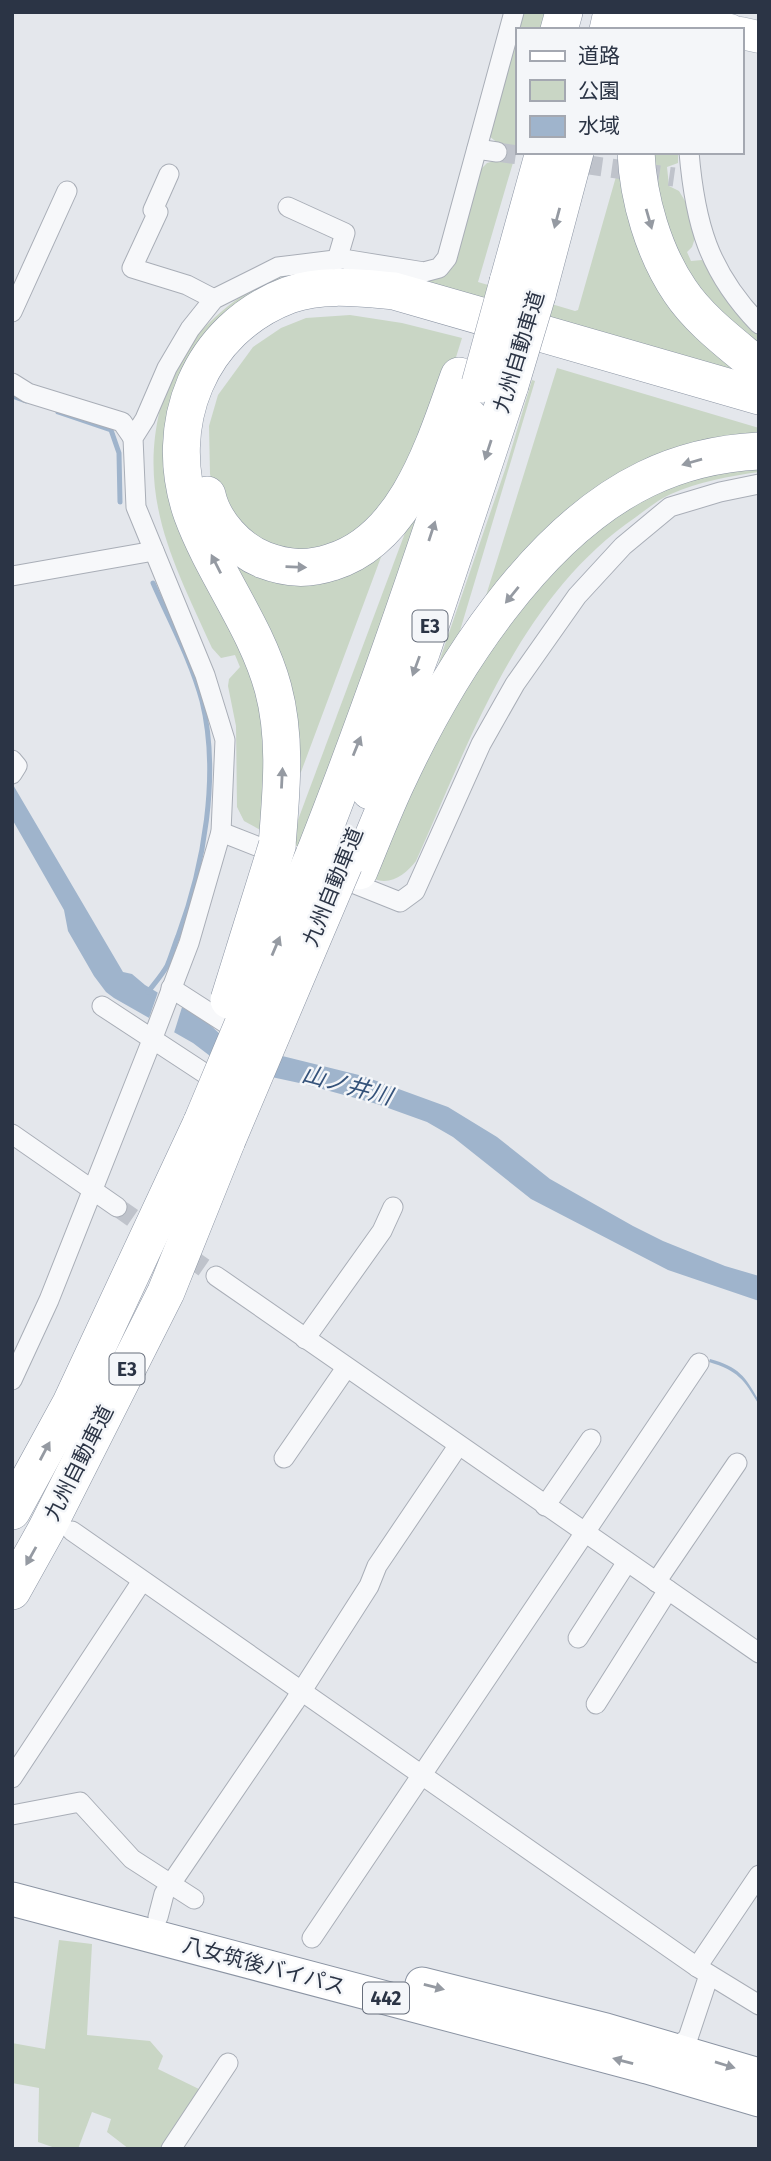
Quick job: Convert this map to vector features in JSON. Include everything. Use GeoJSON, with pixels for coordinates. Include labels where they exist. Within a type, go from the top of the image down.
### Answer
{"type":"FeatureCollection","features":[{"type":"Feature","properties":{"kind":"highway"},"geometry":{"type":"LineString","coordinates":[[512,152],[513,285],[483,382],[433,448],[411,491],[373,541],[341,559],[315,567],[289,568],[262,559],[240,547],[221,525],[209,502],[201,466],[201,427],[209,395],[226,363],[249,338],[276,321],[312,307],[346,304],[401,312],[759,417]]}},
{"type":"Feature","properties":{"kind":"highway","name":"九州自動車道"},"geometry":{"type":"LineString","coordinates":[[12,1511],[214,1130],[339,863],[422,650],[483,382],[513,285],[544,154]]}},
{"type":"Feature","properties":{"kind":"highway","name":"九州自動車道"},"geometry":{"type":"LineString","coordinates":[[513,285],[574,154]]}},
{"type":"Feature","properties":{"kind":"highway"},"geometry":{"type":"LineString","coordinates":[[636,154],[641,192],[649,223],[662,258],[681,292],[720,335],[759,367]]}},
{"type":"Feature","properties":{"kind":"highway"},"geometry":{"type":"LineString","coordinates":[[214,1130],[238,978],[277,846],[283,774],[281,733],[273,687],[251,631],[192,514],[184,480],[182,421],[190,394],[215,350],[237,326],[266,306],[291,295],[323,288],[355,287],[394,291],[759,396]]}},
{"type":"Feature","properties":{"kind":"highway"},"geometry":{"type":"LineString","coordinates":[[339,863],[399,777],[455,673],[542,557],[577,525],[646,479],[693,461],[759,451]]}},
{"type":"Feature","properties":{"kind":"highway","name":"九州自動車道"},"geometry":{"type":"LineString","coordinates":[[12,1591],[46,1530],[166,1292],[214,1130]]}},
{"type":"Feature","properties":{"kind":"highway","name":"八女筑後バイパス"},"geometry":{"type":"LineString","coordinates":[[12,1879],[158,1917],[670,2061],[759,2100]]}},
{"type":"Feature","properties":{"kind":"highway","name":"八女筑後バイパス"},"geometry":{"type":"LineString","coordinates":[[12,1899],[670,2061],[759,2075]]}},
{"type":"Feature","properties":{"kind":"main road"},"geometry":{"type":"LineString","coordinates":[[657,12],[721,28]]}},
{"type":"Feature","properties":{"kind":"street"},"geometry":{"type":"LineString","coordinates":[[132,438],[145,419],[167,368],[190,329],[214,299],[278,267],[337,260],[424,272],[439,268],[447,258],[514,12]]}},
{"type":"Feature","properties":{"kind":"street"},"geometry":{"type":"LineString","coordinates":[[477,149],[512,152]]}},
{"type":"Feature","properties":{"kind":"street"},"geometry":{"type":"LineString","coordinates":[[689,154],[683,178],[712,258],[736,299],[759,324]]}},
{"type":"Feature","properties":{"kind":"street"},"geometry":{"type":"LineString","coordinates":[[169,174],[153,210],[158,212],[132,268],[187,285],[214,299]]}},
{"type":"Feature","properties":{"kind":"street"},"geometry":{"type":"LineString","coordinates":[[12,312],[66,191]]}},
{"type":"Feature","properties":{"kind":"street"},"geometry":{"type":"LineString","coordinates":[[288,207],[345,233],[337,260]]}},
{"type":"Feature","properties":{"kind":"street"},"geometry":{"type":"LineString","coordinates":[[12,383],[28,393],[122,422],[132,438],[136,507],[205,675],[225,740],[221,832],[189,943],[50,1300],[12,1380]]}},
{"type":"Feature","properties":{"kind":"street"},"geometry":{"type":"LineString","coordinates":[[221,832],[400,902],[415,891],[481,744],[515,684],[577,596],[623,546],[670,507],[759,484]]}},
{"type":"Feature","properties":{"kind":"street"},"geometry":{"type":"LineString","coordinates":[[12,576],[154,551]]}},
{"type":"Feature","properties":{"kind":"street"},"geometry":{"type":"LineString","coordinates":[[12,760],[17,766],[12,774]]}},
{"type":"Feature","properties":{"kind":"street"},"geometry":{"type":"LineString","coordinates":[[170,992],[247,1037]]}},
{"type":"Feature","properties":{"kind":"street"},"geometry":{"type":"LineString","coordinates":[[102,1006],[154,1034],[234,1092]]}},
{"type":"Feature","properties":{"kind":"street"},"geometry":{"type":"LineString","coordinates":[[12,1134],[117,1207]]}},
{"type":"Feature","properties":{"kind":"street"},"geometry":{"type":"LineString","coordinates":[[305,1339],[382,1231],[393,1208]]}},
{"type":"Feature","properties":{"kind":"street"},"geometry":{"type":"LineString","coordinates":[[216,1276],[759,1653]]}},
{"type":"Feature","properties":{"kind":"street"},"geometry":{"type":"LineString","coordinates":[[312,1938],[699,1363]]}},
{"type":"Feature","properties":{"kind":"street"},"geometry":{"type":"LineString","coordinates":[[284,1458],[346,1368]]}},
{"type":"Feature","properties":{"kind":"street"},"geometry":{"type":"LineString","coordinates":[[545,1506],[591,1439]]}},
{"type":"Feature","properties":{"kind":"street"},"geometry":{"type":"LineString","coordinates":[[158,1917],[164,1894],[294,1703],[369,1586],[377,1566],[458,1446]]}},
{"type":"Feature","properties":{"kind":"street"},"geometry":{"type":"LineString","coordinates":[[596,1704],[662,1586],[737,1463]]}},
{"type":"Feature","properties":{"kind":"street"},"geometry":{"type":"LineString","coordinates":[[72,1531],[703,1971],[759,2005]]}},
{"type":"Feature","properties":{"kind":"street"},"geometry":{"type":"LineString","coordinates":[[579,1638],[627,1562]]}},
{"type":"Feature","properties":{"kind":"street"},"geometry":{"type":"LineString","coordinates":[[12,1777],[142,1581]]}},
{"type":"Feature","properties":{"kind":"street"},"geometry":{"type":"LineString","coordinates":[[12,1815],[79,1802],[132,1858],[194,1899]]}},
{"type":"Feature","properties":{"kind":"street"},"geometry":{"type":"LineString","coordinates":[[670,2061],[688,2038],[703,1971],[759,1875]]}},
{"type":"Feature","properties":{"kind":"street"},"geometry":{"type":"LineString","coordinates":[[171,2149],[229,2063]]}},
{"type":"Feature","properties":{"kind":"green space"},"geometry":{"type":"Polygon","coordinates":[[[526,12],[552,12],[548,28],[517,28],[520,16],[526,12]]]}},
{"type":"Feature","properties":{"kind":"green space"},"geometry":{"type":"Polygon","coordinates":[[[516,31],[516,152],[478,282],[578,310],[624,154],[636,196],[759,386],[309,280],[174,409],[227,603],[273,733],[264,832],[244,821],[237,807],[236,726],[228,686],[229,679],[240,667],[235,655],[221,658],[212,648],[174,561],[157,504],[154,442],[163,398],[176,367],[202,330],[230,304],[262,285],[286,276],[324,270],[363,270],[440,277],[452,268],[481,169],[487,163],[498,160],[501,146],[488,135],[516,31]]]}},
{"type":"Feature","properties":{"kind":"green space"},"geometry":{"type":"Polygon","coordinates":[[[653,154],[678,154],[678,163],[667,167],[669,186],[679,191],[688,206],[696,235],[687,252],[691,261],[702,260],[708,265],[759,330],[759,348],[718,312],[691,277],[672,238],[653,154]]]}},
{"type":"Feature","properties":{"kind":"green space"},"geometry":{"type":"Polygon","coordinates":[[[350,315],[402,323],[462,338],[446,389],[397,498],[324,554],[269,550],[217,501],[210,474],[209,426],[218,395],[253,347],[281,328],[306,318],[350,315]]]}},
{"type":"Feature","properties":{"kind":"green space"},"geometry":{"type":"Polygon","coordinates":[[[557,368],[759,428],[759,444],[636,474],[479,618],[557,368]]]}},
{"type":"Feature","properties":{"kind":"green space"},"geometry":{"type":"Polygon","coordinates":[[[532,380],[535,381],[459,634],[428,694],[506,467],[532,380]]]}},
{"type":"Feature","properties":{"kind":"green space"},"geometry":{"type":"Polygon","coordinates":[[[759,463],[759,472],[703,483],[662,499],[595,549],[560,587],[503,672],[457,766],[416,861],[397,878],[385,881],[372,878],[436,731],[533,579],[643,493],[759,463]]]}},
{"type":"Feature","properties":{"kind":"green space"},"geometry":{"type":"Polygon","coordinates":[[[421,490],[427,491],[360,691],[301,847],[289,844],[421,490]]]}},
{"type":"Feature","properties":{"kind":"green space"},"geometry":{"type":"Polygon","coordinates":[[[387,541],[298,775],[222,542],[236,556],[387,541]]]}},
{"type":"Feature","properties":{"kind":"green space"},"geometry":{"type":"Polygon","coordinates":[[[59,1940],[92,1944],[87,2035],[150,2041],[163,2056],[158,2069],[203,2091],[161,2149],[129,2149],[107,2132],[111,2119],[92,2112],[78,2149],[58,2149],[38,2142],[39,2088],[12,2083],[12,2043],[45,2049],[59,1940]]]}},
{"type":"Feature","properties":{"kind":"water","name":"山ノ井川"},"geometry":{"type":"Polygon","coordinates":[[[12,783],[123,972],[132,974],[145,985],[207,1022],[221,1035],[250,1048],[363,1076],[448,1107],[497,1137],[550,1179],[633,1226],[725,1266],[759,1276],[759,1301],[668,1270],[531,1199],[453,1137],[427,1122],[377,1104],[243,1071],[218,1062],[193,1043],[114,998],[94,976],[68,931],[64,910],[12,819],[12,783]]]}},
{"type":"Feature","properties":{"kind":"water"},"geometry":{"type":"Polygon","coordinates":[[[710,1359],[735,1369],[754,1392],[759,1405],[739,1377],[709,1362],[710,1359]]]}},
{"type":"Feature","properties":{"kind":"pier"},"geometry":{"type":"Polygon","coordinates":[[[159,989],[183,1004],[173,1036],[148,1021],[159,989]]]}},
{"type":"Feature","properties":{"kind":"waterway"},"geometry":{"type":"LineString","coordinates":[[12,396],[26,401]]}},
{"type":"Feature","properties":{"kind":"waterway"},"geometry":{"type":"LineString","coordinates":[[58,412],[111,430],[119,453],[120,502]]}},
{"type":"Feature","properties":{"kind":"waterway"},"geometry":{"type":"LineString","coordinates":[[148,992],[167,966],[195,880],[206,820],[210,759],[202,701],[186,656],[153,583]]}},
{"type":"Feature","properties":{"kind":"tunnel"},"geometry":{"type":"LineString","coordinates":[[497,152],[674,177]]}},
{"type":"Feature","properties":{"kind":"tunnel"},"geometry":{"type":"LineString","coordinates":[[117,1207],[216,1276]]}}]}
